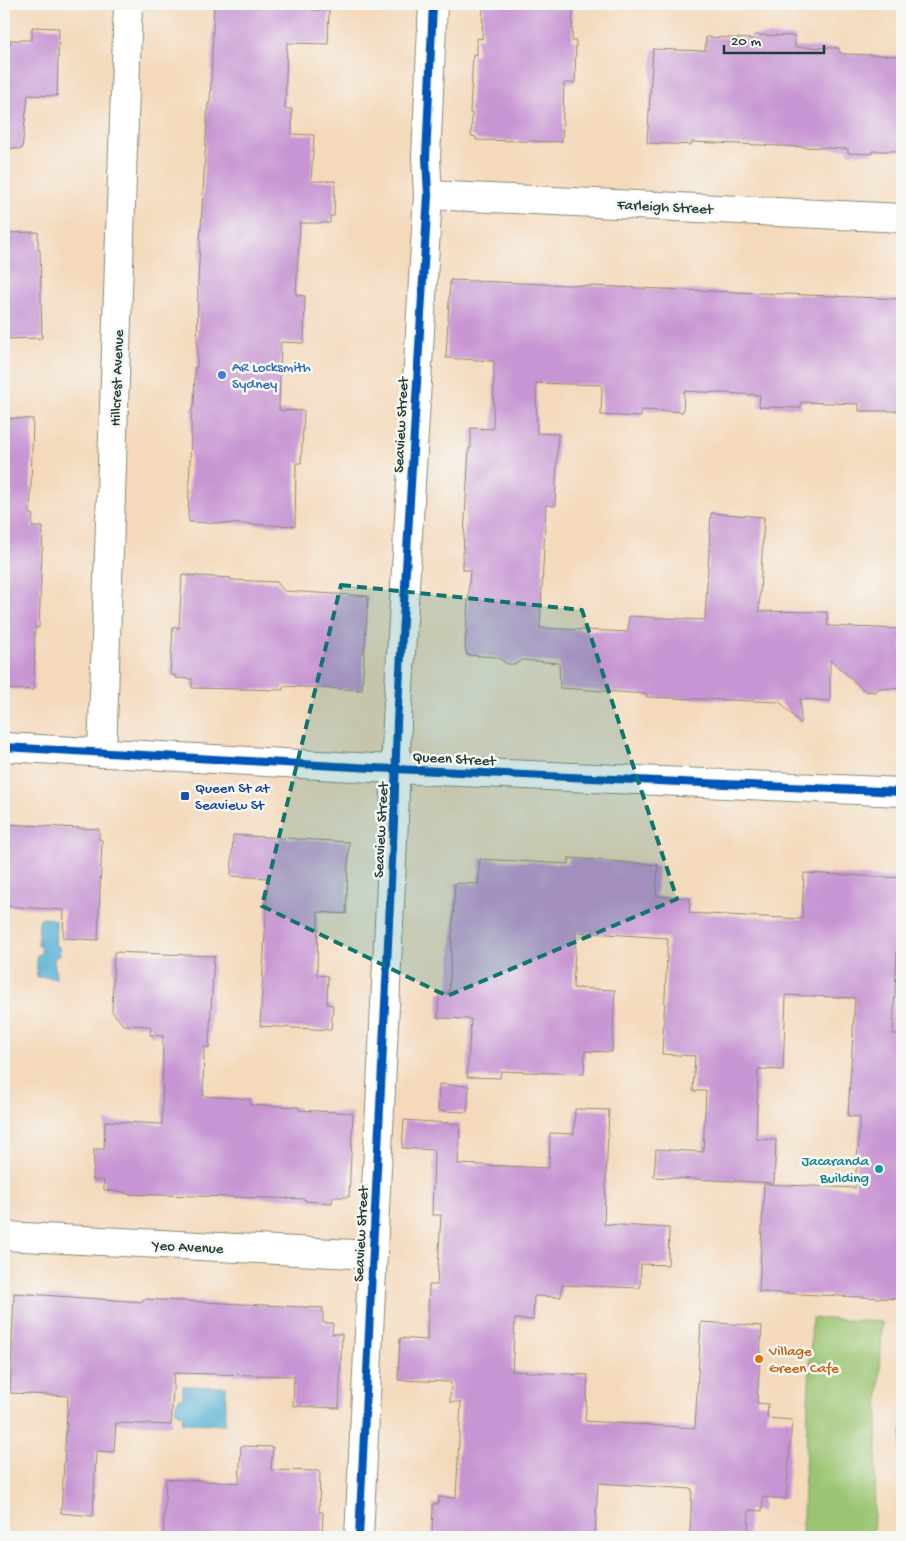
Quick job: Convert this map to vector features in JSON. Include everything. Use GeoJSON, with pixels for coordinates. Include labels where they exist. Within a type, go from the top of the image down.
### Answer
{"type":"FeatureCollection","features":[{"type":"Feature","properties":{"kind":"street","name":"Hillcrest Avenue"},"geometry":{"type":"LineString","coordinates":[[102,753],[128,4]]}},
{"type":"Feature","properties":{"kind":"street","name":"Seaview Street"},"geometry":{"type":"LineString","coordinates":[[359,1537],[397,722],[428,195],[426,158],[433,4]]}},
{"type":"Feature","properties":{"kind":"street","name":"Farleigh Street"},"geometry":{"type":"LineString","coordinates":[[428,195],[902,218]]}},
{"type":"Feature","properties":{"kind":"street","name":"Queen Street"},"geometry":{"type":"LineString","coordinates":[[4,747],[396,769],[902,792]]}},
{"type":"Feature","properties":{"kind":"street","name":"Yeo Avenue"},"geometry":{"type":"LineString","coordinates":[[4,1236],[373,1255]]}},
{"type":"Feature","properties":{"kind":"highlighted area"},"geometry":{"type":"Polygon","coordinates":[[[341,585],[582,610],[677,899],[447,996],[262,906],[341,585]]]}},
{"type":"Feature","properties":{"kind":"green space"},"geometry":{"type":"Polygon","coordinates":[[[812,1318],[882,1322],[873,1537],[802,1537],[812,1318]]]}},
{"type":"Feature","properties":{"kind":"green space"},"geometry":{"type":"Polygon","coordinates":[[[902,1429],[902,1537],[897,1537],[902,1429]]]}},
{"type":"Feature","properties":{"kind":"water"},"geometry":{"type":"Polygon","coordinates":[[[42,918],[52,919],[56,922],[55,945],[59,947],[60,955],[54,958],[56,978],[37,977],[37,955],[41,954],[41,947],[38,945],[39,922],[42,918]]]}},
{"type":"Feature","properties":{"kind":"water"},"geometry":{"type":"Polygon","coordinates":[[[183,1386],[226,1387],[225,1424],[182,1423],[183,1415],[176,1412],[175,1407],[179,1398],[183,1398],[183,1386]]]}},
{"type":"Feature","properties":{"kind":"building"},"geometry":{"type":"Polygon","coordinates":[[[225,4],[312,4],[312,10],[329,11],[328,44],[287,43],[285,109],[292,109],[292,134],[314,135],[311,181],[335,181],[334,216],[330,216],[330,223],[300,223],[296,295],[305,296],[304,343],[281,342],[279,410],[304,411],[301,463],[296,463],[295,526],[189,522],[188,517],[192,407],[194,407],[195,367],[197,367],[198,280],[208,103],[210,103],[214,5],[225,6],[225,4]]]}},
{"type":"Feature","properties":{"kind":"building"},"geometry":{"type":"Polygon","coordinates":[[[483,4],[573,4],[572,41],[576,41],[575,83],[564,83],[562,142],[476,140],[476,137],[471,136],[472,113],[470,113],[473,54],[477,55],[477,38],[482,39],[483,4]]]}},
{"type":"Feature","properties":{"kind":"building"},"geometry":{"type":"Polygon","coordinates":[[[32,27],[59,28],[57,96],[28,95],[22,149],[4,148],[4,49],[10,45],[10,40],[32,40],[32,27]]]}},
{"type":"Feature","properties":{"kind":"building"},"geometry":{"type":"Polygon","coordinates":[[[754,35],[795,36],[795,47],[839,48],[839,52],[845,54],[902,56],[902,151],[872,151],[872,154],[848,153],[848,149],[692,142],[691,145],[647,143],[653,49],[705,51],[706,37],[754,39],[754,35]]]}},
{"type":"Feature","properties":{"kind":"building"},"geometry":{"type":"Polygon","coordinates":[[[38,232],[42,338],[4,339],[4,233],[38,232]]]}},
{"type":"Feature","properties":{"kind":"building"},"geometry":{"type":"Polygon","coordinates":[[[450,280],[902,299],[902,411],[859,411],[859,404],[801,402],[801,408],[759,407],[760,395],[684,391],[683,412],[641,410],[641,417],[601,415],[602,385],[536,383],[537,433],[558,434],[555,506],[546,505],[540,628],[628,632],[629,616],[705,620],[711,513],[764,517],[759,611],[827,612],[828,626],[902,629],[902,689],[880,688],[874,692],[865,691],[830,660],[830,701],[800,699],[801,724],[780,702],[646,697],[647,694],[560,688],[559,663],[522,660],[516,664],[507,664],[497,657],[467,655],[465,647],[470,570],[463,570],[463,554],[469,448],[471,448],[471,428],[493,429],[494,361],[446,358],[450,280]]]}},
{"type":"Feature","properties":{"kind":"building"},"geometry":{"type":"Polygon","coordinates":[[[4,418],[33,419],[30,514],[33,514],[32,527],[43,527],[39,628],[35,627],[34,690],[4,689],[4,418]]]}},
{"type":"Feature","properties":{"kind":"building"},"geometry":{"type":"Polygon","coordinates":[[[182,575],[277,582],[284,591],[368,596],[362,690],[283,686],[283,690],[192,688],[192,679],[175,678],[175,675],[170,675],[173,627],[179,628],[182,575]]]}},
{"type":"Feature","properties":{"kind":"building"},"geometry":{"type":"Polygon","coordinates":[[[4,824],[99,829],[99,839],[102,840],[98,940],[63,938],[64,910],[4,906],[4,824]]]}},
{"type":"Feature","properties":{"kind":"building"},"geometry":{"type":"Polygon","coordinates":[[[233,835],[349,842],[346,914],[318,912],[317,975],[328,976],[327,1004],[333,1005],[331,1030],[260,1026],[268,878],[231,876],[233,835]]]}},
{"type":"Feature","properties":{"kind":"building"},"geometry":{"type":"Polygon","coordinates":[[[569,858],[658,865],[656,896],[690,898],[689,913],[802,919],[804,873],[902,878],[902,929],[898,929],[893,1034],[902,1034],[902,1299],[759,1292],[764,1184],[855,1188],[860,1117],[848,1116],[855,998],[786,995],[783,1070],[758,1069],[756,1139],[776,1140],[774,1183],[654,1177],[656,1149],[703,1152],[706,1091],[693,1091],[695,1056],[662,1054],[668,938],[576,932],[573,988],[615,990],[612,1052],[585,1051],[584,1074],[501,1071],[500,1078],[467,1077],[471,1019],[438,1018],[439,992],[449,993],[455,883],[478,884],[480,859],[569,864],[569,858]]]}},
{"type":"Feature","properties":{"kind":"building"},"geometry":{"type":"Polygon","coordinates":[[[114,952],[214,956],[209,1047],[204,1047],[203,1096],[250,1099],[250,1105],[299,1107],[299,1110],[353,1113],[349,1197],[333,1197],[332,1203],[305,1201],[305,1199],[125,1194],[125,1192],[104,1190],[104,1180],[93,1180],[94,1149],[104,1149],[105,1121],[162,1124],[163,1036],[150,1035],[151,1026],[123,1025],[112,1011],[114,952]]]}},
{"type":"Feature","properties":{"kind":"building"},"geometry":{"type":"Polygon","coordinates":[[[439,1084],[469,1086],[467,1112],[438,1111],[439,1084]]]}},
{"type":"Feature","properties":{"kind":"building"},"geometry":{"type":"Polygon","coordinates":[[[575,1109],[609,1110],[604,1224],[669,1228],[668,1265],[641,1264],[640,1288],[562,1285],[561,1297],[534,1296],[533,1320],[515,1319],[512,1371],[588,1375],[585,1421],[695,1428],[701,1322],[762,1326],[757,1403],[768,1404],[767,1418],[792,1420],[786,1499],[763,1497],[762,1511],[749,1510],[748,1536],[690,1533],[692,1489],[598,1483],[595,1537],[436,1537],[437,1533],[432,1533],[433,1504],[438,1504],[439,1497],[456,1498],[461,1402],[450,1402],[451,1382],[398,1380],[400,1338],[427,1340],[429,1285],[437,1285],[441,1215],[432,1215],[434,1150],[402,1148],[404,1120],[460,1124],[458,1164],[549,1168],[550,1133],[574,1134],[575,1109]]]}},
{"type":"Feature","properties":{"kind":"building"},"geometry":{"type":"Polygon","coordinates":[[[14,1293],[143,1302],[143,1299],[323,1308],[323,1323],[333,1323],[332,1334],[342,1334],[339,1408],[293,1406],[294,1376],[174,1373],[171,1425],[116,1423],[114,1452],[96,1451],[93,1516],[61,1513],[68,1396],[10,1393],[14,1293]]]}},
{"type":"Feature","properties":{"kind":"building"},"geometry":{"type":"Polygon","coordinates":[[[241,1446],[273,1447],[271,1470],[320,1471],[319,1512],[323,1512],[322,1537],[163,1537],[166,1479],[239,1483],[241,1446]]]}},
{"type":"Feature","properties":{"kind":"cycle path"},"geometry":{"type":"LineString","coordinates":[[359,1537],[394,821],[397,722],[428,195],[426,158],[433,4]]}},
{"type":"Feature","properties":{"kind":"cycle path"},"geometry":{"type":"LineString","coordinates":[[4,747],[372,768],[902,792]]}},
{"type":"Feature","properties":{"kind":"place","name":"AR Locksmith Sydney"},"geometry":{"type":"Point","coordinates":[222,375]}},
{"type":"Feature","properties":{"kind":"place","name":"Queen St at Seaview St"},"geometry":{"type":"Point","coordinates":[185,796]}},
{"type":"Feature","properties":{"kind":"place","name":"Jacaranda Building"},"geometry":{"type":"Point","coordinates":[879,1169]}},
{"type":"Feature","properties":{"kind":"place","name":"Village Green Cafe"},"geometry":{"type":"Point","coordinates":[759,1359]}}]}
